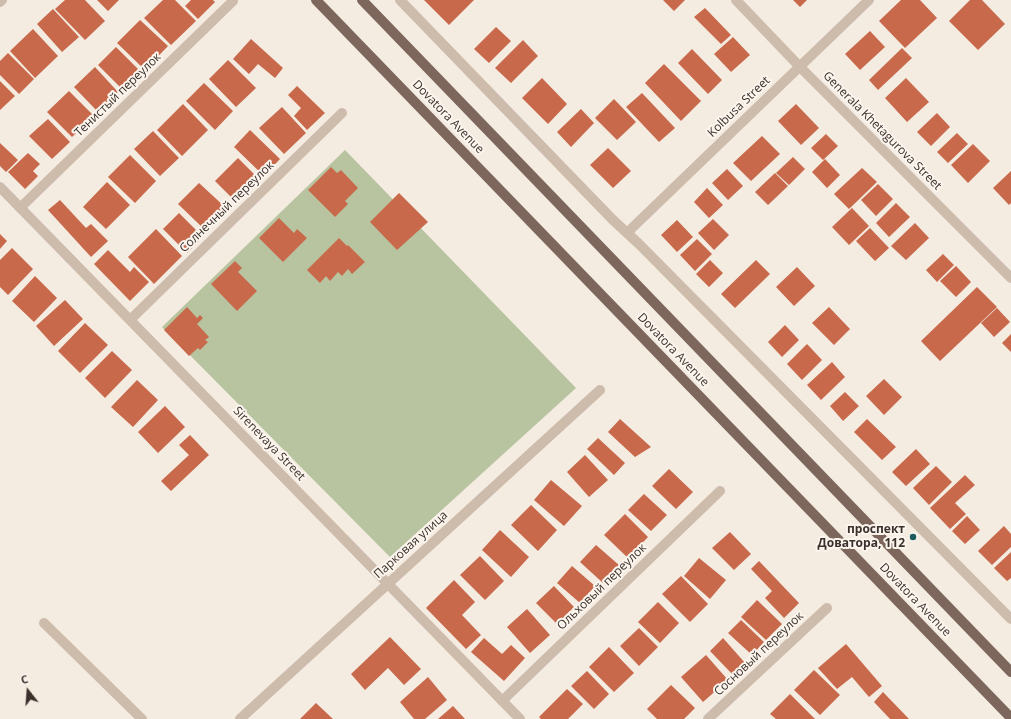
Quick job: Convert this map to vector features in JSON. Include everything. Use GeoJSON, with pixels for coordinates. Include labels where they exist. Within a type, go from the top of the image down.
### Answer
{"type":"FeatureCollection","features":[{"type":"Feature","properties":{"kind":"main road","name":"Dovatora Avenue"},"geometry":{"type":"LineString","coordinates":[[316,0],[1011,718]]}},
{"type":"Feature","properties":{"kind":"main road","name":"Dovatora Avenue"},"geometry":{"type":"LineString","coordinates":[[362,0],[1011,672]]}},
{"type":"Feature","properties":{"kind":"street"},"geometry":{"type":"LineString","coordinates":[[400,0],[613,220],[1011,619]]}},
{"type":"Feature","properties":{"kind":"street","name":"Generala Khetagurova Street"},"geometry":{"type":"LineString","coordinates":[[736,0],[800,67],[1011,278]]}},
{"type":"Feature","properties":{"kind":"street","name":"Kolbusa Street"},"geometry":{"type":"LineString","coordinates":[[628,234],[631,229],[869,0]]}},
{"type":"Feature","properties":{"kind":"street","name":"Тенистый переулок"},"geometry":{"type":"LineString","coordinates":[[20,208],[234,1]]}},
{"type":"Feature","properties":{"kind":"street","name":"Солнечный переулок"},"geometry":{"type":"LineString","coordinates":[[130,320],[342,113]]}},
{"type":"Feature","properties":{"kind":"street","name":"Sirenevaya Street"},"geometry":{"type":"LineString","coordinates":[[0,187],[520,719]]}},
{"type":"Feature","properties":{"kind":"street","name":"Парковая улица"},"geometry":{"type":"LineString","coordinates":[[240,719],[600,390]]}},
{"type":"Feature","properties":{"kind":"street","name":"Ольховый переулок"},"geometry":{"type":"LineString","coordinates":[[502,701],[720,491]]}},
{"type":"Feature","properties":{"kind":"street","name":"Сосновый переулок"},"geometry":{"type":"LineString","coordinates":[[708,719],[827,608]]}},
{"type":"Feature","properties":{"kind":"street"},"geometry":{"type":"LineString","coordinates":[[44,623],[142,719]]}},
{"type":"Feature","properties":{"kind":"green space"},"geometry":{"type":"Polygon","coordinates":[[[345,150],[576,388],[390,557],[162,327],[345,150]]]}},
{"type":"Feature","properties":{"kind":"building"},"geometry":{"type":"Polygon","coordinates":[[[65,0],[85,0],[105,21],[85,40],[55,9],[65,0]]]}},
{"type":"Feature","properties":{"kind":"building"},"geometry":{"type":"Polygon","coordinates":[[[97,0],[119,0],[108,11],[97,0]]]}},
{"type":"Feature","properties":{"kind":"building"},"geometry":{"type":"Polygon","coordinates":[[[163,0],[175,0],[196,21],[171,45],[144,18],[163,0]]]}},
{"type":"Feature","properties":{"kind":"building"},"geometry":{"type":"Polygon","coordinates":[[[191,0],[213,0],[215,2],[198,19],[185,6],[191,0]]]}},
{"type":"Feature","properties":{"kind":"building"},"geometry":{"type":"Polygon","coordinates":[[[424,0],[474,0],[449,25],[424,0]]]}},
{"type":"Feature","properties":{"kind":"building"},"geometry":{"type":"Polygon","coordinates":[[[663,0],[685,0],[674,11],[663,0]]]}},
{"type":"Feature","properties":{"kind":"building"},"geometry":{"type":"Polygon","coordinates":[[[793,0],[807,0],[800,7],[793,0]]]}},
{"type":"Feature","properties":{"kind":"building"},"geometry":{"type":"Polygon","coordinates":[[[901,0],[920,0],[937,18],[905,48],[879,21],[901,0]]]}},
{"type":"Feature","properties":{"kind":"building"},"geometry":{"type":"Polygon","coordinates":[[[970,0],[982,0],[1005,24],[978,50],[949,21],[970,0]]]}},
{"type":"Feature","properties":{"kind":"building"},"geometry":{"type":"Polygon","coordinates":[[[705,8],[731,35],[721,44],[694,17],[705,8]]]}},
{"type":"Feature","properties":{"kind":"building"},"geometry":{"type":"Polygon","coordinates":[[[53,9],[79,37],[62,52],[37,24],[53,9]]]}},
{"type":"Feature","properties":{"kind":"building"},"geometry":{"type":"Polygon","coordinates":[[[140,20],[168,46],[145,70],[117,43],[140,20]]]}},
{"type":"Feature","properties":{"kind":"building"},"geometry":{"type":"Polygon","coordinates":[[[496,27],[511,41],[489,63],[474,49],[496,27]]]}},
{"type":"Feature","properties":{"kind":"building"},"geometry":{"type":"Polygon","coordinates":[[[33,29],[58,56],[35,78],[10,51],[33,29]]]}},
{"type":"Feature","properties":{"kind":"building"},"geometry":{"type":"Polygon","coordinates":[[[870,31],[885,47],[860,70],[845,54],[870,31]]]}},
{"type":"Feature","properties":{"kind":"building"},"geometry":{"type":"Polygon","coordinates":[[[733,37],[750,55],[731,72],[714,54],[733,37]]]}},
{"type":"Feature","properties":{"kind":"building"},"geometry":{"type":"Polygon","coordinates":[[[251,39],[283,68],[275,78],[258,64],[249,74],[233,59],[251,39]]]}},
{"type":"Feature","properties":{"kind":"building"},"geometry":{"type":"Polygon","coordinates":[[[523,40],[538,56],[511,83],[495,68],[523,40]]]}},
{"type":"Feature","properties":{"kind":"building"},"geometry":{"type":"Polygon","coordinates":[[[116,47],[140,71],[122,89],[98,65],[116,47]]]}},
{"type":"Feature","properties":{"kind":"building"},"geometry":{"type":"Polygon","coordinates":[[[902,48],[912,58],[878,90],[869,80],[902,48]]]}},
{"type":"Feature","properties":{"kind":"building"},"geometry":{"type":"Polygon","coordinates":[[[692,49],[722,80],[708,94],[678,63],[692,49]]]}},
{"type":"Feature","properties":{"kind":"building"},"geometry":{"type":"Polygon","coordinates":[[[8,53],[34,79],[19,94],[0,75],[0,61],[8,53]]]}},
{"type":"Feature","properties":{"kind":"building"},"geometry":{"type":"Polygon","coordinates":[[[228,60],[256,88],[236,107],[209,79],[228,60]]]}},
{"type":"Feature","properties":{"kind":"building"},"geometry":{"type":"Polygon","coordinates":[[[664,64],[701,101],[681,121],[645,83],[664,64]]]}},
{"type":"Feature","properties":{"kind":"building"},"geometry":{"type":"Polygon","coordinates":[[[95,67],[118,92],[97,111],[74,87],[95,67]]]}},
{"type":"Feature","properties":{"kind":"building"},"geometry":{"type":"Polygon","coordinates":[[[542,78],[567,104],[548,124],[522,98],[542,78]]]}},
{"type":"Feature","properties":{"kind":"building"},"geometry":{"type":"Polygon","coordinates":[[[906,78],[929,102],[907,122],[885,98],[906,78]]]}},
{"type":"Feature","properties":{"kind":"building"},"geometry":{"type":"Polygon","coordinates":[[[0,81],[15,96],[0,110],[0,81]]]}},
{"type":"Feature","properties":{"kind":"building"},"geometry":{"type":"Polygon","coordinates":[[[204,83],[233,111],[215,130],[186,101],[204,83]]]}},
{"type":"Feature","properties":{"kind":"building"},"geometry":{"type":"Polygon","coordinates":[[[297,86],[325,113],[307,130],[294,116],[301,108],[288,95],[297,86]]]}},
{"type":"Feature","properties":{"kind":"building"},"geometry":{"type":"Polygon","coordinates":[[[69,91],[94,116],[72,137],[47,112],[69,91]]]}},
{"type":"Feature","properties":{"kind":"building"},"geometry":{"type":"Polygon","coordinates":[[[642,93],[675,128],[659,142],[626,107],[642,93]]]}},
{"type":"Feature","properties":{"kind":"building"},"geometry":{"type":"Polygon","coordinates":[[[614,99],[636,122],[617,140],[595,118],[614,99]]]}},
{"type":"Feature","properties":{"kind":"building"},"geometry":{"type":"Polygon","coordinates":[[[183,104],[208,130],[182,156],[157,130],[183,104]]]}},
{"type":"Feature","properties":{"kind":"building"},"geometry":{"type":"Polygon","coordinates":[[[796,104],[819,128],[801,145],[778,121],[796,104]]]}},
{"type":"Feature","properties":{"kind":"building"},"geometry":{"type":"Polygon","coordinates":[[[282,107],[306,133],[284,154],[259,128],[282,107]]]}},
{"type":"Feature","properties":{"kind":"building"},"geometry":{"type":"Polygon","coordinates":[[[581,109],[594,123],[571,147],[557,132],[581,109]]]}},
{"type":"Feature","properties":{"kind":"building"},"geometry":{"type":"Polygon","coordinates":[[[937,113],[950,127],[931,146],[917,132],[937,113]]]}},
{"type":"Feature","properties":{"kind":"building"},"geometry":{"type":"Polygon","coordinates":[[[48,119],[70,142],[52,159],[29,136],[48,119]]]}},
{"type":"Feature","properties":{"kind":"building"},"geometry":{"type":"Polygon","coordinates":[[[250,130],[280,159],[264,176],[234,147],[250,130]]]}},
{"type":"Feature","properties":{"kind":"building"},"geometry":{"type":"Polygon","coordinates":[[[153,131],[179,158],[160,176],[134,149],[153,131]]]}},
{"type":"Feature","properties":{"kind":"building"},"geometry":{"type":"Polygon","coordinates":[[[957,133],[968,144],[948,163],[937,152],[957,133]]]}},
{"type":"Feature","properties":{"kind":"building"},"geometry":{"type":"Polygon","coordinates":[[[826,134],[838,146],[823,160],[811,148],[826,134]]]}},
{"type":"Feature","properties":{"kind":"building"},"geometry":{"type":"Polygon","coordinates":[[[762,136],[780,154],[751,181],[733,163],[762,136]]]}},
{"type":"Feature","properties":{"kind":"building"},"geometry":{"type":"Polygon","coordinates":[[[0,143],[18,160],[6,172],[0,166],[0,143]]]}},
{"type":"Feature","properties":{"kind":"building"},"geometry":{"type":"Polygon","coordinates":[[[973,144],[990,161],[968,183],[951,165],[973,144]]]}},
{"type":"Feature","properties":{"kind":"building"},"geometry":{"type":"Polygon","coordinates":[[[608,148],[631,171],[613,188],[590,165],[608,148]]]}},
{"type":"Feature","properties":{"kind":"building"},"geometry":{"type":"Polygon","coordinates":[[[28,153],[40,164],[33,171],[38,176],[25,189],[8,172],[28,153]]]}},
{"type":"Feature","properties":{"kind":"building"},"geometry":{"type":"Polygon","coordinates":[[[130,155],[156,181],[135,203],[108,177],[130,155]]]}},
{"type":"Feature","properties":{"kind":"building"},"geometry":{"type":"Polygon","coordinates":[[[793,157],[805,169],[789,185],[776,173],[793,157]]]}},
{"type":"Feature","properties":{"kind":"building"},"geometry":{"type":"Polygon","coordinates":[[[238,158],[260,180],[237,203],[215,181],[238,158]]]}},
{"type":"Feature","properties":{"kind":"building"},"geometry":{"type":"Polygon","coordinates":[[[825,159],[840,175],[827,188],[812,172],[825,159]]]}},
{"type":"Feature","properties":{"kind":"building"},"geometry":{"type":"Polygon","coordinates":[[[331,167],[337,173],[341,170],[358,188],[345,201],[348,204],[335,217],[308,190],[331,167]]]}},
{"type":"Feature","properties":{"kind":"building"},"geometry":{"type":"Polygon","coordinates":[[[862,168],[877,182],[849,209],[834,194],[862,168]]]}},
{"type":"Feature","properties":{"kind":"building"},"geometry":{"type":"Polygon","coordinates":[[[727,169],[743,186],[728,200],[712,183],[727,169]]]}},
{"type":"Feature","properties":{"kind":"building"},"geometry":{"type":"Polygon","coordinates":[[[1011,171],[1011,203],[1009,205],[993,188],[1011,171]]]}},
{"type":"Feature","properties":{"kind":"building"},"geometry":{"type":"Polygon","coordinates":[[[775,173],[788,186],[768,205],[755,192],[775,173]]]}},
{"type":"Feature","properties":{"kind":"building"},"geometry":{"type":"Polygon","coordinates":[[[107,182],[130,205],[106,229],[83,207],[107,182]]]}},
{"type":"Feature","properties":{"kind":"building"},"geometry":{"type":"Polygon","coordinates":[[[199,183],[225,207],[204,229],[178,204],[199,183]]]}},
{"type":"Feature","properties":{"kind":"building"},"geometry":{"type":"Polygon","coordinates":[[[878,184],[893,199],[876,216],[861,200],[878,184]]]}},
{"type":"Feature","properties":{"kind":"building"},"geometry":{"type":"Polygon","coordinates":[[[707,188],[723,205],[709,218],[694,202],[707,188]]]}},
{"type":"Feature","properties":{"kind":"building"},"geometry":{"type":"Polygon","coordinates":[[[399,193],[428,222],[397,250],[370,222],[399,193]]]}},
{"type":"Feature","properties":{"kind":"building"},"geometry":{"type":"Polygon","coordinates":[[[60,200],[86,228],[91,224],[108,241],[91,257],[48,210],[60,200]]]}},
{"type":"Feature","properties":{"kind":"building"},"geometry":{"type":"Polygon","coordinates":[[[896,203],[910,217],[889,237],[876,223],[896,203]]]}},
{"type":"Feature","properties":{"kind":"building"},"geometry":{"type":"Polygon","coordinates":[[[852,208],[869,226],[849,245],[832,227],[852,208]]]}},
{"type":"Feature","properties":{"kind":"building"},"geometry":{"type":"Polygon","coordinates":[[[179,213],[203,237],[187,253],[163,229],[179,213]]]}},
{"type":"Feature","properties":{"kind":"building"},"geometry":{"type":"Polygon","coordinates":[[[279,218],[294,233],[297,229],[307,238],[283,262],[259,238],[279,218]]]}},
{"type":"Feature","properties":{"kind":"building"},"geometry":{"type":"Polygon","coordinates":[[[713,219],[729,235],[714,250],[698,233],[713,219]]]}},
{"type":"Feature","properties":{"kind":"building"},"geometry":{"type":"Polygon","coordinates":[[[677,220],[693,237],[677,252],[661,235],[677,220]]]}},
{"type":"Feature","properties":{"kind":"building"},"geometry":{"type":"Polygon","coordinates":[[[915,223],[929,238],[906,260],[891,246],[915,223]]]}},
{"type":"Feature","properties":{"kind":"building"},"geometry":{"type":"Polygon","coordinates":[[[870,228],[889,248],[875,261],[856,241],[870,228]]]}},
{"type":"Feature","properties":{"kind":"building"},"geometry":{"type":"Polygon","coordinates":[[[156,229],[182,256],[154,284],[128,257],[156,229]]]}},
{"type":"Feature","properties":{"kind":"building"},"geometry":{"type":"Polygon","coordinates":[[[0,234],[7,241],[0,249],[0,234]]]}},
{"type":"Feature","properties":{"kind":"building"},"geometry":{"type":"Polygon","coordinates":[[[339,238],[365,262],[352,274],[348,269],[342,276],[338,272],[330,281],[326,276],[320,283],[307,270],[339,238]]]}},
{"type":"Feature","properties":{"kind":"building"},"geometry":{"type":"Polygon","coordinates":[[[697,239],[712,254],[695,271],[680,255],[697,239]]]}},
{"type":"Feature","properties":{"kind":"building"},"geometry":{"type":"Polygon","coordinates":[[[12,248],[33,269],[8,295],[0,287],[0,260],[12,248]]]}},
{"type":"Feature","properties":{"kind":"building"},"geometry":{"type":"Polygon","coordinates":[[[108,250],[130,272],[134,267],[149,282],[130,301],[94,264],[108,250]]]}},
{"type":"Feature","properties":{"kind":"building"},"geometry":{"type":"Polygon","coordinates":[[[943,254],[954,265],[937,282],[926,270],[943,254]]]}},
{"type":"Feature","properties":{"kind":"building"},"geometry":{"type":"Polygon","coordinates":[[[710,260],[723,273],[709,287],[696,274],[710,260]]]}},
{"type":"Feature","properties":{"kind":"building"},"geometry":{"type":"Polygon","coordinates":[[[756,260],[770,274],[735,308],[721,294],[756,260]]]}},
{"type":"Feature","properties":{"kind":"building"},"geometry":{"type":"Polygon","coordinates":[[[235,261],[242,268],[238,272],[257,291],[237,311],[211,284],[235,261]]]}},
{"type":"Feature","properties":{"kind":"building"},"geometry":{"type":"Polygon","coordinates":[[[956,266],[971,282],[956,297],[940,281],[956,266]]]}},
{"type":"Feature","properties":{"kind":"building"},"geometry":{"type":"Polygon","coordinates":[[[797,267],[815,286],[794,306],[776,287],[797,267]]]}},
{"type":"Feature","properties":{"kind":"building"},"geometry":{"type":"Polygon","coordinates":[[[35,276],[57,298],[34,322],[12,301],[35,276]]]}},
{"type":"Feature","properties":{"kind":"building"},"geometry":{"type":"Polygon","coordinates":[[[977,287],[997,307],[940,361],[921,341],[977,287]]]}},
{"type":"Feature","properties":{"kind":"building"},"geometry":{"type":"Polygon","coordinates":[[[65,300],[83,319],[54,346],[36,326],[65,300]]]}},
{"type":"Feature","properties":{"kind":"building"},"geometry":{"type":"Polygon","coordinates":[[[187,307],[197,318],[200,315],[203,318],[197,324],[209,337],[205,340],[208,342],[200,350],[198,348],[189,356],[164,330],[187,307]]]}},
{"type":"Feature","properties":{"kind":"building"},"geometry":{"type":"Polygon","coordinates":[[[829,307],[850,329],[834,345],[812,323],[829,307]]]}},
{"type":"Feature","properties":{"kind":"building"},"geometry":{"type":"Polygon","coordinates":[[[997,308],[1010,322],[994,337],[981,323],[997,308]]]}},
{"type":"Feature","properties":{"kind":"building"},"geometry":{"type":"Polygon","coordinates":[[[85,323],[108,345],[80,373],[58,351],[85,323]]]}},
{"type":"Feature","properties":{"kind":"building"},"geometry":{"type":"Polygon","coordinates":[[[785,325],[799,340],[782,357],[768,342],[785,325]]]}},
{"type":"Feature","properties":{"kind":"building"},"geometry":{"type":"Polygon","coordinates":[[[1011,334],[1011,352],[1002,343],[1011,334]]]}},
{"type":"Feature","properties":{"kind":"building"},"geometry":{"type":"Polygon","coordinates":[[[807,344],[822,360],[802,380],[787,364],[807,344]]]}},
{"type":"Feature","properties":{"kind":"building"},"geometry":{"type":"Polygon","coordinates":[[[112,351],[132,370],[105,398],[85,378],[112,351]]]}},
{"type":"Feature","properties":{"kind":"building"},"geometry":{"type":"Polygon","coordinates":[[[832,362],[845,377],[821,400],[807,385],[832,362]]]}},
{"type":"Feature","properties":{"kind":"building"},"geometry":{"type":"Polygon","coordinates":[[[884,379],[902,397],[884,415],[866,396],[884,379]]]}},
{"type":"Feature","properties":{"kind":"building"},"geometry":{"type":"Polygon","coordinates":[[[137,380],[158,400],[133,427],[111,407],[137,380]]]}},
{"type":"Feature","properties":{"kind":"building"},"geometry":{"type":"Polygon","coordinates":[[[845,392],[859,406],[843,421],[830,406],[845,392]]]}},
{"type":"Feature","properties":{"kind":"building"},"geometry":{"type":"Polygon","coordinates":[[[165,406],[185,427],[158,453],[138,432],[165,406]]]}},
{"type":"Feature","properties":{"kind":"building"},"geometry":{"type":"Polygon","coordinates":[[[620,419],[651,447],[635,457],[608,432],[620,419]]]}},
{"type":"Feature","properties":{"kind":"building"},"geometry":{"type":"Polygon","coordinates":[[[867,419],[896,447],[882,460],[854,432],[867,419]]]}},
{"type":"Feature","properties":{"kind":"building"},"geometry":{"type":"Polygon","coordinates":[[[190,435],[209,455],[171,491],[161,481],[189,455],[179,445],[190,435]]]}},
{"type":"Feature","properties":{"kind":"building"},"geometry":{"type":"Polygon","coordinates":[[[598,438],[625,463],[614,475],[587,449],[598,438]]]}},
{"type":"Feature","properties":{"kind":"building"},"geometry":{"type":"Polygon","coordinates":[[[916,449],[930,464],[906,486],[892,472],[916,449]]]}},
{"type":"Feature","properties":{"kind":"building"},"geometry":{"type":"Polygon","coordinates":[[[585,455],[608,480],[589,497],[567,472],[585,455]]]}},
{"type":"Feature","properties":{"kind":"building"},"geometry":{"type":"Polygon","coordinates":[[[936,466],[952,482],[929,505],[913,488],[936,466]]]}},
{"type":"Feature","properties":{"kind":"building"},"geometry":{"type":"Polygon","coordinates":[[[669,469],[693,492],[676,509],[652,486],[669,469]]]}},
{"type":"Feature","properties":{"kind":"building"},"geometry":{"type":"Polygon","coordinates":[[[965,475],[975,485],[955,503],[966,514],[950,529],[930,508],[965,475]]]}},
{"type":"Feature","properties":{"kind":"building"},"geometry":{"type":"Polygon","coordinates":[[[551,480],[582,506],[564,526],[534,500],[551,480]]]}},
{"type":"Feature","properties":{"kind":"building"},"geometry":{"type":"Polygon","coordinates":[[[644,494],[667,515],[651,531],[628,510],[644,494]]]}},
{"type":"Feature","properties":{"kind":"building"},"geometry":{"type":"Polygon","coordinates":[[[531,505],[557,530],[538,551],[511,525],[531,505]]]}},
{"type":"Feature","properties":{"kind":"building"},"geometry":{"type":"Polygon","coordinates":[[[625,514],[648,537],[628,558],[604,535],[625,514]]]}},
{"type":"Feature","properties":{"kind":"building"},"geometry":{"type":"Polygon","coordinates":[[[967,516],[980,530],[965,544],[952,531],[967,516]]]}},
{"type":"Feature","properties":{"kind":"building"},"geometry":{"type":"Polygon","coordinates":[[[1004,526],[1011,534],[1011,547],[992,565],[978,551],[1004,526]]]}},
{"type":"Feature","properties":{"kind":"building"},"geometry":{"type":"Polygon","coordinates":[[[500,530],[529,557],[511,577],[482,550],[500,530]]]}},
{"type":"Feature","properties":{"kind":"building"},"geometry":{"type":"Polygon","coordinates":[[[730,532],[751,554],[734,570],[712,548],[730,532]]]}},
{"type":"Feature","properties":{"kind":"building"},"geometry":{"type":"Polygon","coordinates":[[[596,545],[619,565],[603,583],[580,562],[596,545]]]}},
{"type":"Feature","properties":{"kind":"building"},"geometry":{"type":"Polygon","coordinates":[[[1011,552],[1011,578],[1007,581],[994,568],[1011,552]]]}},
{"type":"Feature","properties":{"kind":"building"},"geometry":{"type":"Polygon","coordinates":[[[480,556],[504,581],[485,600],[460,575],[480,556]]]}},
{"type":"Feature","properties":{"kind":"building"},"geometry":{"type":"Polygon","coordinates":[[[699,558],[726,580],[710,599],[684,576],[699,558]]]}},
{"type":"Feature","properties":{"kind":"building"},"geometry":{"type":"Polygon","coordinates":[[[759,561],[799,603],[784,618],[765,598],[772,591],[751,569],[759,561]]]}},
{"type":"Feature","properties":{"kind":"building"},"geometry":{"type":"Polygon","coordinates":[[[572,566],[595,586],[580,603],[557,583],[572,566]]]}},
{"type":"Feature","properties":{"kind":"building"},"geometry":{"type":"Polygon","coordinates":[[[681,576],[708,604],[690,622],[662,594],[681,576]]]}},
{"type":"Feature","properties":{"kind":"building"},"geometry":{"type":"Polygon","coordinates":[[[454,580],[475,602],[462,615],[481,635],[466,649],[426,608],[454,580]]]}},
{"type":"Feature","properties":{"kind":"building"},"geometry":{"type":"Polygon","coordinates":[[[554,586],[574,607],[557,624],[536,603],[554,586]]]}},
{"type":"Feature","properties":{"kind":"building"},"geometry":{"type":"Polygon","coordinates":[[[757,600],[782,624],[766,640],[741,617],[757,600]]]}},
{"type":"Feature","properties":{"kind":"building"},"geometry":{"type":"Polygon","coordinates":[[[658,602],[679,623],[660,643],[638,622],[658,602]]]}},
{"type":"Feature","properties":{"kind":"building"},"geometry":{"type":"Polygon","coordinates":[[[527,609],[550,635],[530,653],[507,627],[527,609]]]}},
{"type":"Feature","properties":{"kind":"building"},"geometry":{"type":"Polygon","coordinates":[[[741,620],[764,642],[752,655],[728,633],[741,620]]]}},
{"type":"Feature","properties":{"kind":"building"},"geometry":{"type":"Polygon","coordinates":[[[639,628],[658,647],[639,666],[620,646],[639,628]]]}},
{"type":"Feature","properties":{"kind":"building"},"geometry":{"type":"Polygon","coordinates":[[[390,637],[421,669],[404,685],[388,668],[365,690],[351,674],[390,637]]]}},
{"type":"Feature","properties":{"kind":"building"},"geometry":{"type":"Polygon","coordinates":[[[484,638],[502,654],[511,645],[525,658],[504,681],[471,652],[484,638]]]}},
{"type":"Feature","properties":{"kind":"building"},"geometry":{"type":"Polygon","coordinates":[[[723,638],[746,664],[734,676],[710,651],[723,638]]]}},
{"type":"Feature","properties":{"kind":"building"},"geometry":{"type":"Polygon","coordinates":[[[846,644],[882,686],[869,697],[852,677],[837,689],[818,668],[846,644]]]}},
{"type":"Feature","properties":{"kind":"building"},"geometry":{"type":"Polygon","coordinates":[[[609,647],[634,673],[614,692],[589,667],[609,647]]]}},
{"type":"Feature","properties":{"kind":"building"},"geometry":{"type":"Polygon","coordinates":[[[706,655],[728,680],[703,702],[681,677],[706,655]]]}},
{"type":"Feature","properties":{"kind":"building"},"geometry":{"type":"Polygon","coordinates":[[[814,670],[840,695],[820,715],[794,690],[814,670]]]}},
{"type":"Feature","properties":{"kind":"building"},"geometry":{"type":"Polygon","coordinates":[[[587,671],[609,694],[594,709],[571,686],[587,671]]]}},
{"type":"Feature","properties":{"kind":"building"},"geometry":{"type":"Polygon","coordinates":[[[428,677],[447,700],[425,719],[414,719],[400,702],[428,677]]]}},
{"type":"Feature","properties":{"kind":"building"},"geometry":{"type":"Polygon","coordinates":[[[671,685],[695,708],[684,719],[657,719],[647,709],[671,685]]]}},
{"type":"Feature","properties":{"kind":"building"},"geometry":{"type":"Polygon","coordinates":[[[567,689],[583,704],[568,719],[541,719],[539,717],[567,689]]]}},
{"type":"Feature","properties":{"kind":"building"},"geometry":{"type":"Polygon","coordinates":[[[883,692],[909,719],[890,719],[874,702],[883,692]]]}},
{"type":"Feature","properties":{"kind":"building"},"geometry":{"type":"Polygon","coordinates":[[[790,694],[815,719],[776,719],[770,714],[790,694]]]}},
{"type":"Feature","properties":{"kind":"building"},"geometry":{"type":"Polygon","coordinates":[[[316,703],[333,719],[300,719],[316,703]]]}},
{"type":"Feature","properties":{"kind":"building"},"geometry":{"type":"Polygon","coordinates":[[[453,706],[465,719],[438,719],[453,706]]]}},
{"type":"Feature","properties":{"kind":"place","name":"проспект Доватора, 112"},"geometry":{"type":"Point","coordinates":[913,537]}}]}
